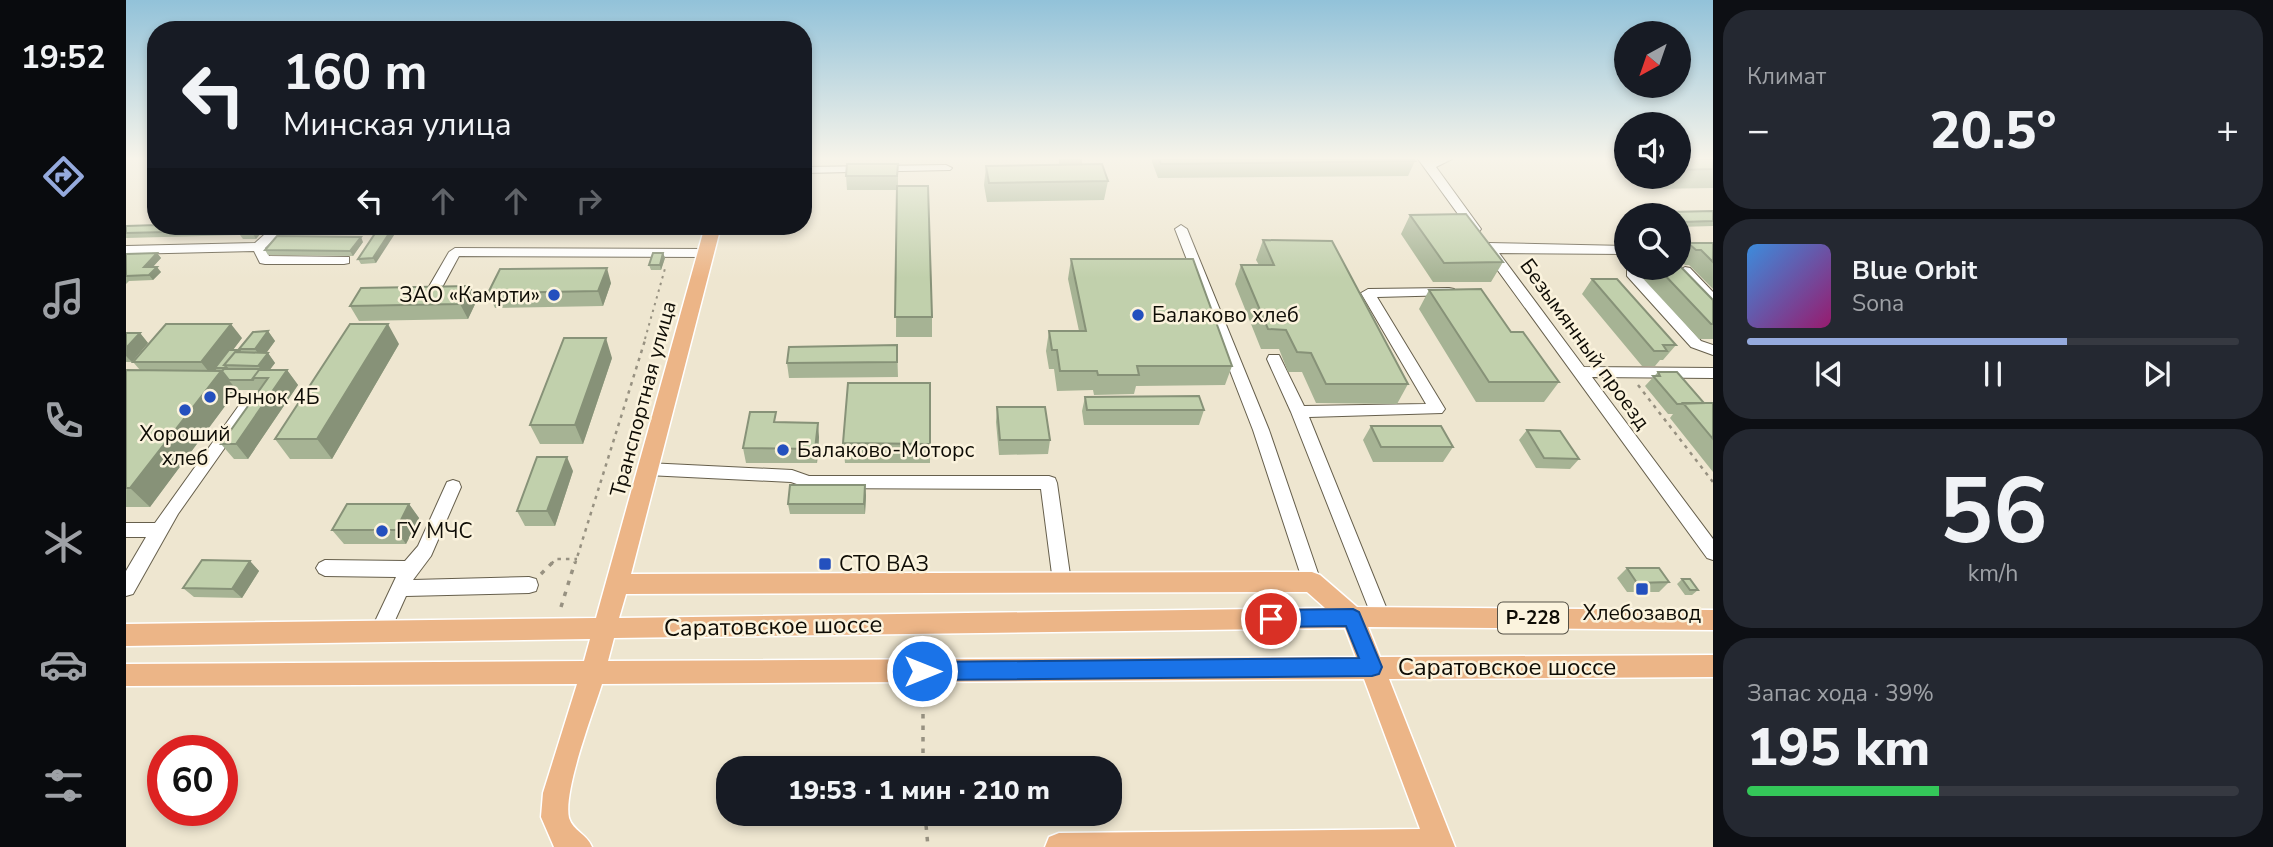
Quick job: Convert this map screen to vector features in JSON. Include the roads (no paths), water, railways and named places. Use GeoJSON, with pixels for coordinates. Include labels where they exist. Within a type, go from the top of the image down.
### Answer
{"type":"FeatureCollection","features":[{"type":"Feature","properties":{"kind":"main road","name":"Транспортная улица"},"geometry":{"type":"LineString","coordinates":[[578,847],[564,838],[555,817],[556,793],[593,673],[711,235]]}},
{"type":"Feature","properties":{"kind":"main road"},"geometry":{"type":"LineString","coordinates":[[616,584],[1312,582],[1353,618],[1440,845],[1059,847]]}},
{"type":"Feature","properties":{"kind":"main road","name":"Саратовское шоссе"},"geometry":{"type":"LineString","coordinates":[[126,635],[1381,617],[1713,620]]}},
{"type":"Feature","properties":{"kind":"main road","name":"Саратовское шоссе"},"geometry":{"type":"LineString","coordinates":[[126,675],[1713,666]]}},
{"type":"Feature","properties":{"kind":"street","name":"Безымянный проезд"},"geometry":{"type":"LineString","coordinates":[[1453,199],[1713,553]]}},
{"type":"Feature","properties":{"kind":"street"},"geometry":{"type":"LineString","coordinates":[[1181,229],[1261,430],[1312,582]]}},
{"type":"Feature","properties":{"kind":"street"},"geometry":{"type":"LineString","coordinates":[[126,250],[258,247],[271,235]]}},
{"type":"Feature","properties":{"kind":"street"},"geometry":{"type":"LineString","coordinates":[[258,247],[265,260],[344,260]]}},
{"type":"Feature","properties":{"kind":"street"},"geometry":{"type":"LineString","coordinates":[[1490,249],[1614,250]]}},
{"type":"Feature","properties":{"kind":"street"},"geometry":{"type":"LineString","coordinates":[[1691,250],[1713,250]]}},
{"type":"Feature","properties":{"kind":"street"},"geometry":{"type":"LineString","coordinates":[[433,290],[455,252],[706,253]]}},
{"type":"Feature","properties":{"kind":"street"},"geometry":{"type":"LineString","coordinates":[[1691,277],[1713,300]]}},
{"type":"Feature","properties":{"kind":"street"},"geometry":{"type":"LineString","coordinates":[[1638,280],[1696,344],[1713,350]]}},
{"type":"Feature","properties":{"kind":"street"},"geometry":{"type":"LineString","coordinates":[[1299,412],[1437,409],[1368,293],[1463,292]]}},
{"type":"Feature","properties":{"kind":"street"},"geometry":{"type":"LineString","coordinates":[[1274,359],[1299,412],[1381,617]]}},
{"type":"Feature","properties":{"kind":"street"},"geometry":{"type":"LineString","coordinates":[[1579,372],[1707,373],[1713,386]]}},
{"type":"Feature","properties":{"kind":"street"},"geometry":{"type":"LineString","coordinates":[[126,588],[159,530],[250,401]]}},
{"type":"Feature","properties":{"kind":"street"},"geometry":{"type":"LineString","coordinates":[[647,469],[792,476],[808,482],[1049,483],[1062,583]]}},
{"type":"Feature","properties":{"kind":"street"},"geometry":{"type":"LineString","coordinates":[[380,632],[409,569],[425,551],[453,487]]}},
{"type":"Feature","properties":{"kind":"street"},"geometry":{"type":"LineString","coordinates":[[126,530],[159,530]]}},
{"type":"Feature","properties":{"kind":"street"},"geometry":{"type":"LineString","coordinates":[[325,568],[409,569]]}},
{"type":"Feature","properties":{"kind":"street"},"geometry":{"type":"LineString","coordinates":[[401,589],[529,585]]}},
{"type":"Feature","properties":{"kind":"place","name":"ЗАО «Камрти»"},"geometry":{"type":"Point","coordinates":[554,295]}},
{"type":"Feature","properties":{"kind":"place","name":"Балаково хлеб"},"geometry":{"type":"Point","coordinates":[1138,315]}},
{"type":"Feature","properties":{"kind":"place","name":"Рынок 4Б"},"geometry":{"type":"Point","coordinates":[210,397]}},
{"type":"Feature","properties":{"kind":"place","name":"Хороший хлеб"},"geometry":{"type":"Point","coordinates":[185,410]}},
{"type":"Feature","properties":{"kind":"place","name":"Балаково-Моторс"},"geometry":{"type":"Point","coordinates":[783,450]}},
{"type":"Feature","properties":{"kind":"place","name":"ГУ МЧС"},"geometry":{"type":"Point","coordinates":[382,531]}},
{"type":"Feature","properties":{"kind":"place","name":"СТО ВАЗ"},"geometry":{"type":"Point","coordinates":[825,564]}},
{"type":"Feature","properties":{"kind":"place","name":"Хлебозавод"},"geometry":{"type":"Point","coordinates":[1642,589]}}]}
